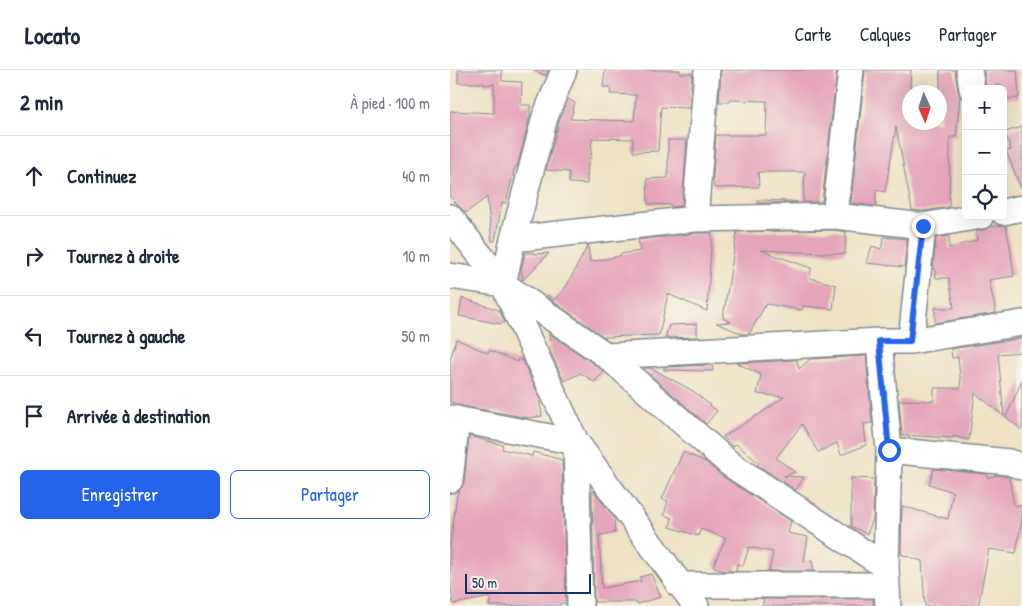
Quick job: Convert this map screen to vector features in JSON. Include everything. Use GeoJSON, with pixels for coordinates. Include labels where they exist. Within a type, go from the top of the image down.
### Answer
{"type":"FeatureCollection","features":[{"type":"Feature","properties":{"kind":"street"},"geometry":{"type":"LineString","coordinates":[[503,284],[545,117],[564,70]]}},
{"type":"Feature","properties":{"kind":"street"},"geometry":{"type":"LineString","coordinates":[[695,219],[707,70]]}},
{"type":"Feature","properties":{"kind":"street"},"geometry":{"type":"LineString","coordinates":[[835,216],[851,70]]}},
{"type":"Feature","properties":{"kind":"street"},"geometry":{"type":"LineString","coordinates":[[969,70],[971,85]]}},
{"type":"Feature","properties":{"kind":"street"},"geometry":{"type":"LineString","coordinates":[[1007,211],[1022,208]]}},
{"type":"Feature","properties":{"kind":"street"},"geometry":{"type":"LineString","coordinates":[[513,239],[695,219],[835,216],[923,226],[962,219]]}},
{"type":"Feature","properties":{"kind":"street"},"geometry":{"type":"LineString","coordinates":[[450,217],[503,284],[576,442],[696,606]]}},
{"type":"Feature","properties":{"kind":"street"},"geometry":{"type":"LineString","coordinates":[[910,341],[923,226]]}},
{"type":"Feature","properties":{"kind":"street"},"geometry":{"type":"LineString","coordinates":[[450,276],[503,284],[607,356],[730,464],[887,586]]}},
{"type":"Feature","properties":{"kind":"street"},"geometry":{"type":"LineString","coordinates":[[607,356],[879,341],[910,341],[1022,323]]}},
{"type":"Feature","properties":{"kind":"street"},"geometry":{"type":"LineString","coordinates":[[879,341],[889,450],[887,586]]}},
{"type":"Feature","properties":{"kind":"street"},"geometry":{"type":"LineString","coordinates":[[450,480],[453,418],[576,442]]}},
{"type":"Feature","properties":{"kind":"street"},"geometry":{"type":"LineString","coordinates":[[576,442],[580,606]]}},
{"type":"Feature","properties":{"kind":"street"},"geometry":{"type":"LineString","coordinates":[[889,450],[1009,462],[1022,467]]}},
{"type":"Feature","properties":{"kind":"street"},"geometry":{"type":"LineString","coordinates":[[679,585],[887,586]]}},
{"type":"Feature","properties":{"kind":"building"},"geometry":{"type":"Polygon","coordinates":[[[458,70],[502,70],[502,81],[522,82],[521,105],[530,105],[530,116],[524,140],[506,203],[502,203],[495,241],[492,241],[487,197],[466,213],[450,197],[450,111],[494,113],[494,84],[458,83],[458,70]]]}},
{"type":"Feature","properties":{"kind":"building"},"geometry":{"type":"Polygon","coordinates":[[[533,70],[548,70],[546,76],[533,70]]]}},
{"type":"Feature","properties":{"kind":"building"},"geometry":{"type":"Polygon","coordinates":[[[605,70],[680,70],[679,73],[692,73],[689,108],[661,107],[658,151],[633,152],[633,139],[592,138],[587,184],[569,183],[569,172],[546,170],[559,122],[568,99],[575,103],[570,119],[634,121],[636,95],[610,94],[611,87],[603,87],[605,70]]]}},
{"type":"Feature","properties":{"kind":"building"},"geometry":{"type":"Polygon","coordinates":[[[721,70],[837,70],[822,202],[803,202],[805,172],[758,172],[759,187],[714,188],[716,135],[766,135],[767,101],[730,100],[730,102],[719,102],[721,70]]]}},
{"type":"Feature","properties":{"kind":"building"},"geometry":{"type":"Polygon","coordinates":[[[865,70],[911,70],[910,85],[902,85],[902,130],[947,130],[947,85],[940,85],[940,70],[955,70],[960,96],[956,137],[950,137],[949,207],[923,211],[912,210],[896,127],[885,192],[876,190],[876,206],[851,203],[865,70]]]}},
{"type":"Feature","properties":{"kind":"building"},"geometry":{"type":"Polygon","coordinates":[[[984,70],[1017,70],[1019,98],[1007,99],[1007,85],[986,85],[984,70]]]}},
{"type":"Feature","properties":{"kind":"building"},"geometry":{"type":"Polygon","coordinates":[[[1022,127],[1022,188],[1007,153],[1007,151],[1011,150],[1007,131],[1022,127]]]}},
{"type":"Feature","properties":{"kind":"building"},"geometry":{"type":"Polygon","coordinates":[[[668,140],[687,140],[682,206],[671,207],[671,205],[648,204],[647,179],[668,178],[668,140]]]}},
{"type":"Feature","properties":{"kind":"building"},"geometry":{"type":"Polygon","coordinates":[[[758,200],[790,201],[798,202],[758,203],[758,200]]]}},
{"type":"Feature","properties":{"kind":"building"},"geometry":{"type":"Polygon","coordinates":[[[998,225],[1006,226],[1014,276],[989,280],[996,313],[935,323],[935,308],[954,308],[949,278],[936,278],[935,270],[933,269],[936,238],[949,236],[949,248],[977,240],[976,232],[998,225]]]}},
{"type":"Feature","properties":{"kind":"building"},"geometry":{"type":"Polygon","coordinates":[[[834,230],[846,232],[845,254],[760,250],[811,268],[810,278],[836,285],[833,309],[803,306],[802,310],[766,304],[749,334],[743,334],[716,323],[731,322],[723,318],[737,232],[834,230]]]}},
{"type":"Feature","properties":{"kind":"building"},"geometry":{"type":"Polygon","coordinates":[[[696,233],[712,233],[707,311],[668,294],[659,335],[604,337],[547,297],[547,295],[554,300],[566,287],[588,245],[590,262],[640,251],[638,240],[696,233]]]}},
{"type":"Feature","properties":{"kind":"building"},"geometry":{"type":"Polygon","coordinates":[[[884,237],[907,239],[904,267],[866,263],[872,246],[881,249],[884,237]]]}},
{"type":"Feature","properties":{"kind":"building"},"geometry":{"type":"Polygon","coordinates":[[[525,253],[549,253],[523,280],[521,270],[525,253]]]}},
{"type":"Feature","properties":{"kind":"building"},"geometry":{"type":"Polygon","coordinates":[[[462,298],[499,310],[505,322],[501,324],[459,316],[462,298]]]}},
{"type":"Feature","properties":{"kind":"building"},"geometry":{"type":"Polygon","coordinates":[[[697,324],[697,337],[665,338],[669,325],[697,324]]]}},
{"type":"Feature","properties":{"kind":"building"},"geometry":{"type":"Polygon","coordinates":[[[549,333],[604,372],[594,382],[581,373],[564,381],[550,351],[549,333]]]}},
{"type":"Feature","properties":{"kind":"building"},"geometry":{"type":"Polygon","coordinates":[[[1022,338],[1022,352],[998,354],[1004,416],[975,393],[969,440],[953,436],[953,438],[902,435],[899,400],[934,401],[934,388],[961,388],[958,357],[952,358],[951,349],[1022,338]]]}},
{"type":"Feature","properties":{"kind":"building"},"geometry":{"type":"Polygon","coordinates":[[[456,339],[488,353],[489,350],[517,362],[518,359],[522,360],[538,393],[542,416],[528,418],[450,402],[450,361],[456,339]]]}},
{"type":"Feature","properties":{"kind":"building"},"geometry":{"type":"Polygon","coordinates":[[[866,356],[872,423],[864,424],[866,445],[841,455],[837,443],[818,452],[802,424],[776,458],[795,472],[784,476],[804,477],[796,490],[757,465],[759,463],[736,444],[733,447],[723,437],[784,397],[757,394],[761,375],[737,363],[797,360],[799,369],[810,359],[866,356]]]}},
{"type":"Feature","properties":{"kind":"building"},"geometry":{"type":"Polygon","coordinates":[[[712,365],[713,371],[664,370],[664,367],[712,365]]]}},
{"type":"Feature","properties":{"kind":"building"},"geometry":{"type":"Polygon","coordinates":[[[644,368],[651,368],[693,391],[717,411],[706,424],[644,368]]]}},
{"type":"Feature","properties":{"kind":"building"},"geometry":{"type":"Polygon","coordinates":[[[1022,380],[1022,430],[1006,417],[1022,380]]]}},
{"type":"Feature","properties":{"kind":"building"},"geometry":{"type":"Polygon","coordinates":[[[469,436],[503,445],[502,449],[532,456],[533,452],[562,460],[566,604],[560,603],[560,606],[489,606],[491,597],[453,604],[450,581],[450,547],[457,495],[464,482],[469,436]]]}},
{"type":"Feature","properties":{"kind":"building"},"geometry":{"type":"Polygon","coordinates":[[[683,452],[706,462],[722,476],[791,521],[788,533],[808,537],[804,561],[812,560],[814,571],[769,571],[773,552],[749,547],[743,566],[737,564],[736,571],[724,571],[713,566],[726,538],[701,529],[698,536],[670,527],[672,518],[664,515],[668,501],[662,499],[683,452]]]}},
{"type":"Feature","properties":{"kind":"building"},"geometry":{"type":"Polygon","coordinates":[[[934,469],[987,474],[988,478],[996,475],[1009,477],[1014,505],[1022,506],[1022,519],[1016,553],[989,549],[978,606],[925,606],[922,561],[901,554],[902,506],[948,519],[953,492],[929,484],[934,469]]]}},
{"type":"Feature","properties":{"kind":"building"},"geometry":{"type":"Polygon","coordinates":[[[851,478],[874,479],[873,519],[867,534],[851,526],[851,478]]]}},
{"type":"Feature","properties":{"kind":"building"},"geometry":{"type":"Polygon","coordinates":[[[594,491],[614,518],[615,533],[599,535],[602,588],[641,581],[640,577],[651,574],[661,597],[637,604],[636,602],[594,602],[592,492],[594,491]]]}},
{"type":"Feature","properties":{"kind":"building"},"geometry":{"type":"Polygon","coordinates":[[[764,599],[873,599],[874,606],[762,606],[764,599]]]}},
{"type":"Feature","properties":{"kind":"route"},"geometry":{"type":"LineString","coordinates":[[889,450],[879,341],[910,341],[923,226]]}}]}
